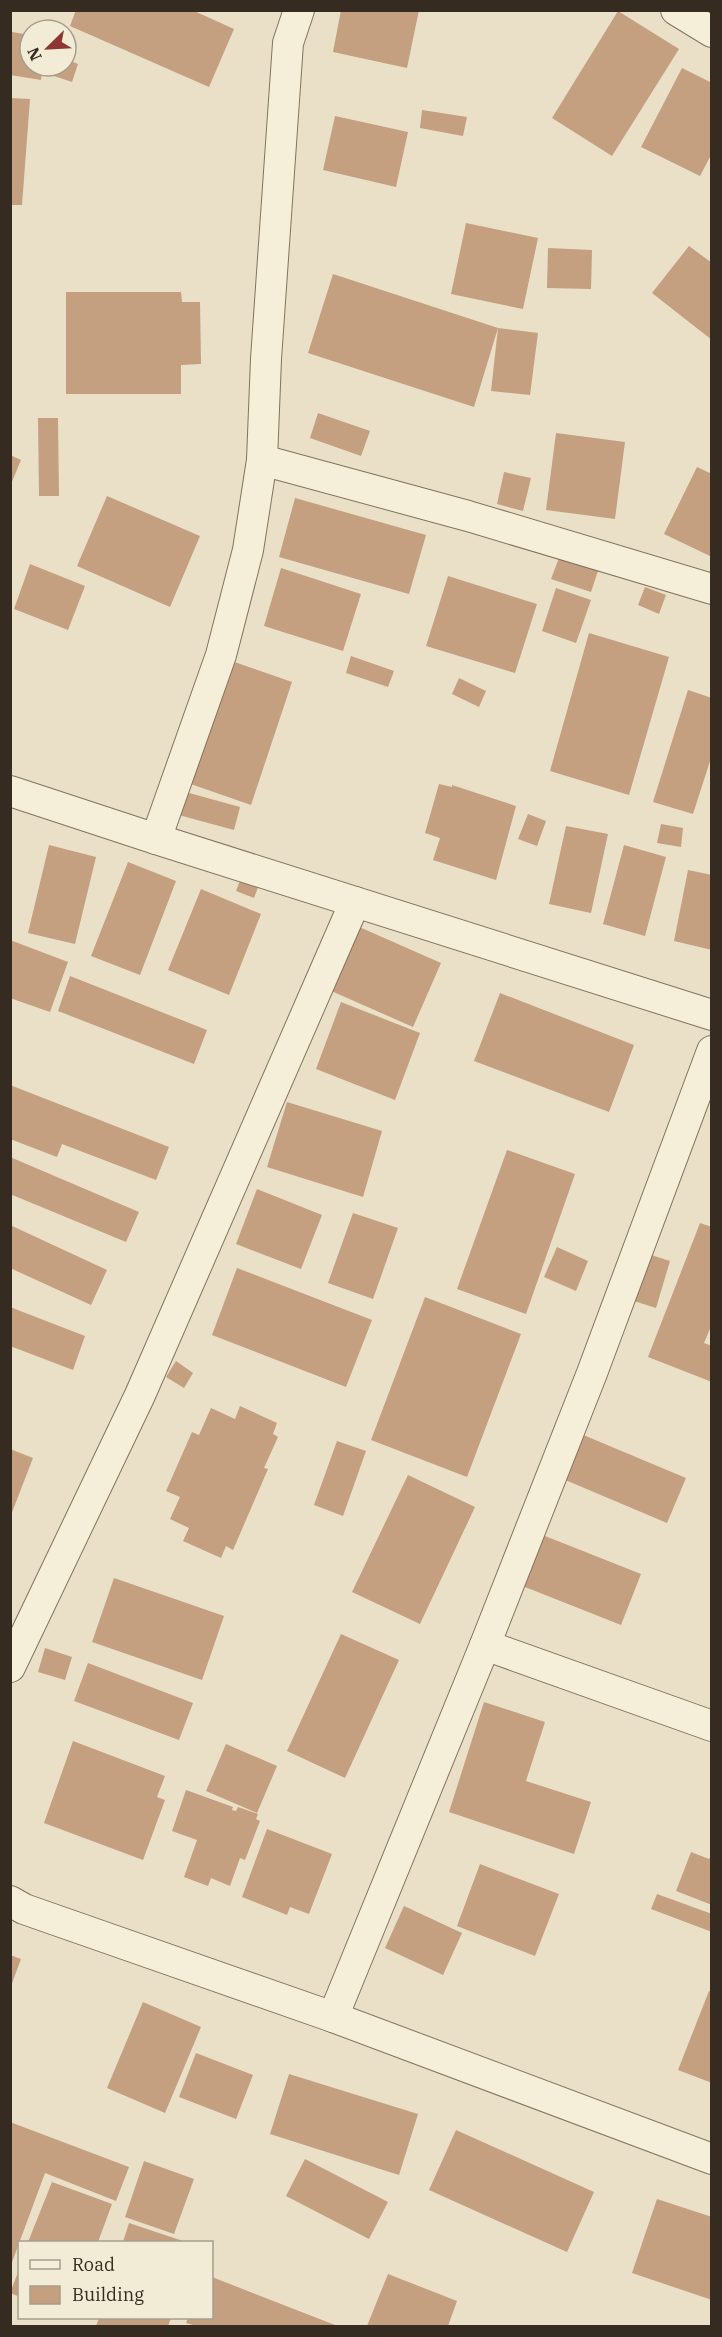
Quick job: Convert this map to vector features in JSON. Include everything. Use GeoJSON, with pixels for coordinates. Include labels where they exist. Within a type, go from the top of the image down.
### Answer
{"type":"FeatureCollection","features":[{"type":"Feature","properties":{"kind":"street"},"geometry":{"type":"LineString","coordinates":[[156,839],[221,656],[248,550],[262,460],[266,359],[288,43],[299,10]]}},
{"type":"Feature","properties":{"kind":"street"},"geometry":{"type":"LineString","coordinates":[[676,10],[711,32]]}},
{"type":"Feature","properties":{"kind":"street"},"geometry":{"type":"LineString","coordinates":[[262,460],[468,516],[711,589]]}},
{"type":"Feature","properties":{"kind":"street"},"geometry":{"type":"LineString","coordinates":[[10,791],[711,1015]]}},
{"type":"Feature","properties":{"kind":"street"},"geometry":{"type":"LineString","coordinates":[[10,1667],[140,1395],[355,902]]}},
{"type":"Feature","properties":{"kind":"street"},"geometry":{"type":"LineString","coordinates":[[333,2017],[485,1645],[592,1373],[711,1051]]}},
{"type":"Feature","properties":{"kind":"street"},"geometry":{"type":"LineString","coordinates":[[485,1645],[711,1726]]}},
{"type":"Feature","properties":{"kind":"street"},"geometry":{"type":"LineString","coordinates":[[10,1901],[24,1909],[333,2017],[711,2159]]}},
{"type":"Feature","properties":{"kind":"building"},"geometry":{"type":"Polygon","coordinates":[[[76,10],[192,10],[234,29],[209,87],[78,30],[78,18],[73,18],[76,10]]]}},
{"type":"Feature","properties":{"kind":"building"},"geometry":{"type":"Polygon","coordinates":[[[341,10],[419,10],[407,68],[333,52],[341,10]]]}},
{"type":"Feature","properties":{"kind":"building"},"geometry":{"type":"Polygon","coordinates":[[[618,11],[679,49],[612,156],[552,118],[618,11]]]}},
{"type":"Feature","properties":{"kind":"building"},"geometry":{"type":"Polygon","coordinates":[[[12,32],[18,33],[18,76],[10,75],[12,32]]]}},
{"type":"Feature","properties":{"kind":"building"},"geometry":{"type":"Polygon","coordinates":[[[682,68],[712,83],[712,153],[700,176],[641,147],[682,68]]]}},
{"type":"Feature","properties":{"kind":"building"},"geometry":{"type":"Polygon","coordinates":[[[60,78],[73,78],[72,82],[60,78]]]}},
{"type":"Feature","properties":{"kind":"building"},"geometry":{"type":"Polygon","coordinates":[[[10,98],[30,99],[22,205],[10,205],[10,98]]]}},
{"type":"Feature","properties":{"kind":"building"},"geometry":{"type":"Polygon","coordinates":[[[422,110],[467,117],[463,136],[420,128],[422,110]]]}},
{"type":"Feature","properties":{"kind":"building"},"geometry":{"type":"Polygon","coordinates":[[[335,116],[408,132],[396,187],[323,170],[335,116]]]}},
{"type":"Feature","properties":{"kind":"building"},"geometry":{"type":"Polygon","coordinates":[[[466,223],[538,238],[523,309],[451,294],[466,223]]]}},
{"type":"Feature","properties":{"kind":"building"},"geometry":{"type":"Polygon","coordinates":[[[689,246],[712,263],[712,340],[652,293],[689,246]]]}},
{"type":"Feature","properties":{"kind":"building"},"geometry":{"type":"Polygon","coordinates":[[[548,248],[592,250],[591,289],[547,288],[548,248]]]}},
{"type":"Feature","properties":{"kind":"building"},"geometry":{"type":"Polygon","coordinates":[[[333,274],[498,328],[474,407],[308,353],[333,274]]]}},
{"type":"Feature","properties":{"kind":"building"},"geometry":{"type":"Polygon","coordinates":[[[66,292],[181,292],[182,302],[200,302],[201,364],[181,365],[181,394],[66,394],[66,292]]]}},
{"type":"Feature","properties":{"kind":"building"},"geometry":{"type":"Polygon","coordinates":[[[498,328],[538,333],[530,395],[491,391],[498,328]]]}},
{"type":"Feature","properties":{"kind":"building"},"geometry":{"type":"Polygon","coordinates":[[[318,413],[370,431],[361,456],[310,438],[318,413]]]}},
{"type":"Feature","properties":{"kind":"building"},"geometry":{"type":"Polygon","coordinates":[[[38,418],[58,418],[59,496],[39,496],[38,418]]]}},
{"type":"Feature","properties":{"kind":"building"},"geometry":{"type":"Polygon","coordinates":[[[556,433],[625,442],[615,519],[546,510],[556,433]]]}},
{"type":"Feature","properties":{"kind":"building"},"geometry":{"type":"Polygon","coordinates":[[[10,455],[21,460],[11,484],[10,484],[10,455]]]}},
{"type":"Feature","properties":{"kind":"building"},"geometry":{"type":"Polygon","coordinates":[[[697,467],[712,474],[712,557],[664,534],[697,467]]]}},
{"type":"Feature","properties":{"kind":"building"},"geometry":{"type":"Polygon","coordinates":[[[504,472],[531,478],[523,511],[497,504],[504,472]]]}},
{"type":"Feature","properties":{"kind":"building"},"geometry":{"type":"Polygon","coordinates":[[[107,496],[200,536],[170,607],[77,566],[107,496]]]}},
{"type":"Feature","properties":{"kind":"building"},"geometry":{"type":"Polygon","coordinates":[[[295,498],[426,535],[409,594],[279,557],[295,498]]]}},
{"type":"Feature","properties":{"kind":"building"},"geometry":{"type":"Polygon","coordinates":[[[559,558],[598,571],[591,592],[551,579],[559,558]]]}},
{"type":"Feature","properties":{"kind":"building"},"geometry":{"type":"Polygon","coordinates":[[[30,564],[85,586],[68,630],[14,609],[30,564]]]}},
{"type":"Feature","properties":{"kind":"building"},"geometry":{"type":"Polygon","coordinates":[[[281,568],[361,594],[343,651],[264,626],[281,568]]]}},
{"type":"Feature","properties":{"kind":"building"},"geometry":{"type":"Polygon","coordinates":[[[448,576],[537,604],[515,673],[426,646],[448,576]]]}},
{"type":"Feature","properties":{"kind":"building"},"geometry":{"type":"Polygon","coordinates":[[[645,587],[666,595],[659,614],[638,605],[645,587]]]}},
{"type":"Feature","properties":{"kind":"building"},"geometry":{"type":"Polygon","coordinates":[[[556,588],[591,600],[576,643],[542,631],[556,588]]]}},
{"type":"Feature","properties":{"kind":"building"},"geometry":{"type":"Polygon","coordinates":[[[589,633],[669,657],[629,795],[550,771],[589,633]]]}},
{"type":"Feature","properties":{"kind":"building"},"geometry":{"type":"Polygon","coordinates":[[[351,656],[394,671],[388,687],[346,673],[351,656]]]}},
{"type":"Feature","properties":{"kind":"building"},"geometry":{"type":"Polygon","coordinates":[[[226,659],[292,682],[251,805],[185,782],[226,659]]]}},
{"type":"Feature","properties":{"kind":"building"},"geometry":{"type":"Polygon","coordinates":[[[459,678],[486,691],[479,707],[452,694],[459,678]]]}},
{"type":"Feature","properties":{"kind":"building"},"geometry":{"type":"Polygon","coordinates":[[[688,690],[712,698],[712,755],[693,814],[653,802],[688,690]]]}},
{"type":"Feature","properties":{"kind":"building"},"geometry":{"type":"Polygon","coordinates":[[[439,784],[452,787],[452,785],[516,806],[496,880],[433,860],[440,838],[425,833],[439,784]]]}},
{"type":"Feature","properties":{"kind":"building"},"geometry":{"type":"Polygon","coordinates":[[[182,791],[240,807],[234,830],[175,814],[182,791]]]}},
{"type":"Feature","properties":{"kind":"building"},"geometry":{"type":"Polygon","coordinates":[[[528,814],[546,821],[537,846],[518,839],[528,814]]]}},
{"type":"Feature","properties":{"kind":"building"},"geometry":{"type":"Polygon","coordinates":[[[661,824],[683,828],[681,847],[657,843],[661,824]]]}},
{"type":"Feature","properties":{"kind":"building"},"geometry":{"type":"Polygon","coordinates":[[[566,826],[608,834],[591,913],[549,904],[566,826]]]}},
{"type":"Feature","properties":{"kind":"building"},"geometry":{"type":"Polygon","coordinates":[[[49,845],[96,857],[75,944],[28,933],[49,845]]]}},
{"type":"Feature","properties":{"kind":"building"},"geometry":{"type":"Polygon","coordinates":[[[624,845],[666,857],[645,936],[603,924],[624,845]]]}},
{"type":"Feature","properties":{"kind":"building"},"geometry":{"type":"Polygon","coordinates":[[[128,862],[176,881],[140,975],[91,956],[128,862]]]}},
{"type":"Feature","properties":{"kind":"building"},"geometry":{"type":"Polygon","coordinates":[[[688,870],[712,875],[712,950],[674,941],[688,870]]]}},
{"type":"Feature","properties":{"kind":"building"},"geometry":{"type":"Polygon","coordinates":[[[242,875],[260,882],[254,898],[236,891],[242,875]]]}},
{"type":"Feature","properties":{"kind":"building"},"geometry":{"type":"Polygon","coordinates":[[[201,889],[261,914],[229,995],[168,970],[201,889]]]}},
{"type":"Feature","properties":{"kind":"building"},"geometry":{"type":"Polygon","coordinates":[[[357,926],[441,963],[413,1027],[329,990],[357,926]]]}},
{"type":"Feature","properties":{"kind":"building"},"geometry":{"type":"Polygon","coordinates":[[[10,940],[68,962],[50,1012],[10,998],[10,940]]]}},
{"type":"Feature","properties":{"kind":"building"},"geometry":{"type":"Polygon","coordinates":[[[70,976],[207,1030],[194,1064],[58,1011],[70,976]]]}},
{"type":"Feature","properties":{"kind":"building"},"geometry":{"type":"Polygon","coordinates":[[[500,993],[634,1045],[609,1112],[474,1061],[500,993]]]}},
{"type":"Feature","properties":{"kind":"building"},"geometry":{"type":"Polygon","coordinates":[[[341,1002],[420,1033],[395,1100],[316,1069],[341,1002]]]}},
{"type":"Feature","properties":{"kind":"building"},"geometry":{"type":"Polygon","coordinates":[[[10,1085],[169,1147],[156,1180],[62,1144],[57,1157],[10,1139],[10,1085]]]}},
{"type":"Feature","properties":{"kind":"building"},"geometry":{"type":"Polygon","coordinates":[[[287,1102],[382,1131],[363,1197],[267,1167],[287,1102]]]}},
{"type":"Feature","properties":{"kind":"building"},"geometry":{"type":"Polygon","coordinates":[[[507,1150],[575,1174],[526,1314],[457,1289],[507,1150]]]}},
{"type":"Feature","properties":{"kind":"building"},"geometry":{"type":"Polygon","coordinates":[[[10,1157],[139,1212],[126,1242],[10,1194],[10,1157]]]}},
{"type":"Feature","properties":{"kind":"building"},"geometry":{"type":"Polygon","coordinates":[[[257,1189],[322,1215],[301,1269],[236,1244],[257,1189]]]}},
{"type":"Feature","properties":{"kind":"building"},"geometry":{"type":"Polygon","coordinates":[[[353,1213],[398,1228],[373,1299],[328,1283],[353,1213]]]}},
{"type":"Feature","properties":{"kind":"building"},"geometry":{"type":"Polygon","coordinates":[[[700,1223],[712,1227],[712,1324],[704,1343],[712,1346],[712,1382],[648,1357],[700,1223]]]}},
{"type":"Feature","properties":{"kind":"building"},"geometry":{"type":"Polygon","coordinates":[[[10,1225],[107,1270],[91,1305],[10,1268],[10,1225]]]}},
{"type":"Feature","properties":{"kind":"building"},"geometry":{"type":"Polygon","coordinates":[[[557,1247],[588,1261],[576,1291],[544,1277],[557,1247]]]}},
{"type":"Feature","properties":{"kind":"building"},"geometry":{"type":"Polygon","coordinates":[[[648,1254],[670,1261],[656,1308],[634,1301],[648,1254]]]}},
{"type":"Feature","properties":{"kind":"building"},"geometry":{"type":"Polygon","coordinates":[[[237,1268],[372,1320],[346,1387],[212,1335],[237,1268]]]}},
{"type":"Feature","properties":{"kind":"building"},"geometry":{"type":"Polygon","coordinates":[[[425,1297],[521,1334],[467,1477],[371,1440],[425,1297]]]}},
{"type":"Feature","properties":{"kind":"building"},"geometry":{"type":"Polygon","coordinates":[[[10,1307],[85,1336],[73,1370],[10,1346],[10,1307]]]}},
{"type":"Feature","properties":{"kind":"building"},"geometry":{"type":"Polygon","coordinates":[[[176,1361],[193,1373],[184,1388],[166,1377],[176,1361]]]}},
{"type":"Feature","properties":{"kind":"building"},"geometry":{"type":"Polygon","coordinates":[[[240,1406],[277,1423],[273,1434],[278,1437],[264,1468],[268,1469],[233,1550],[226,1546],[221,1558],[183,1541],[189,1528],[170,1519],[180,1497],[166,1491],[192,1432],[199,1435],[211,1408],[235,1419],[240,1406]]]}},
{"type":"Feature","properties":{"kind":"building"},"geometry":{"type":"Polygon","coordinates":[[[581,1434],[686,1478],[667,1523],[563,1479],[581,1434]]]}},
{"type":"Feature","properties":{"kind":"building"},"geometry":{"type":"Polygon","coordinates":[[[337,1441],[366,1451],[343,1516],[314,1505],[337,1441]]]}},
{"type":"Feature","properties":{"kind":"building"},"geometry":{"type":"Polygon","coordinates":[[[10,1449],[33,1458],[11,1515],[10,1515],[10,1449]]]}},
{"type":"Feature","properties":{"kind":"building"},"geometry":{"type":"Polygon","coordinates":[[[408,1475],[475,1507],[420,1624],[352,1592],[408,1475]]]}},
{"type":"Feature","properties":{"kind":"building"},"geometry":{"type":"Polygon","coordinates":[[[540,1534],[641,1574],[621,1625],[520,1585],[540,1534]]]}},
{"type":"Feature","properties":{"kind":"building"},"geometry":{"type":"Polygon","coordinates":[[[114,1578],[224,1616],[202,1680],[92,1642],[114,1578]]]}},
{"type":"Feature","properties":{"kind":"building"},"geometry":{"type":"Polygon","coordinates":[[[341,1634],[399,1660],[345,1778],[287,1751],[341,1634]]]}},
{"type":"Feature","properties":{"kind":"building"},"geometry":{"type":"Polygon","coordinates":[[[45,1648],[72,1657],[65,1680],[38,1672],[45,1648]]]}},
{"type":"Feature","properties":{"kind":"building"},"geometry":{"type":"Polygon","coordinates":[[[88,1663],[193,1703],[179,1740],[74,1701],[88,1663]]]}},
{"type":"Feature","properties":{"kind":"building"},"geometry":{"type":"Polygon","coordinates":[[[484,1702],[545,1722],[526,1781],[591,1802],[574,1854],[449,1812],[484,1702]]]}},
{"type":"Feature","properties":{"kind":"building"},"geometry":{"type":"Polygon","coordinates":[[[73,1741],[165,1776],[157,1797],[165,1800],[143,1860],[44,1823],[73,1741]]]}},
{"type":"Feature","properties":{"kind":"building"},"geometry":{"type":"Polygon","coordinates":[[[226,1744],[277,1766],[257,1813],[206,1791],[226,1744]]]}},
{"type":"Feature","properties":{"kind":"building"},"geometry":{"type":"Polygon","coordinates":[[[186,1790],[233,1807],[232,1810],[236,1811],[238,1807],[258,1814],[256,1819],[260,1821],[245,1860],[240,1858],[230,1886],[211,1878],[208,1886],[184,1877],[197,1840],[172,1831],[186,1790]]]}},
{"type":"Feature","properties":{"kind":"building"},"geometry":{"type":"Polygon","coordinates":[[[267,1829],[332,1854],[309,1914],[290,1907],[287,1915],[242,1897],[267,1829]]]}},
{"type":"Feature","properties":{"kind":"building"},"geometry":{"type":"Polygon","coordinates":[[[691,1852],[709,1859],[712,1853],[712,1905],[676,1891],[691,1852]]]}},
{"type":"Feature","properties":{"kind":"building"},"geometry":{"type":"Polygon","coordinates":[[[480,1864],[559,1894],[535,1956],[457,1926],[480,1864]]]}},
{"type":"Feature","properties":{"kind":"building"},"geometry":{"type":"Polygon","coordinates":[[[657,1894],[712,1914],[712,1932],[651,1909],[657,1894]]]}},
{"type":"Feature","properties":{"kind":"building"},"geometry":{"type":"Polygon","coordinates":[[[404,1906],[462,1933],[443,1975],[385,1948],[404,1906]]]}},
{"type":"Feature","properties":{"kind":"building"},"geometry":{"type":"Polygon","coordinates":[[[10,1955],[21,1959],[11,1986],[10,1986],[10,1955]]]}},
{"type":"Feature","properties":{"kind":"building"},"geometry":{"type":"Polygon","coordinates":[[[709,1991],[712,1992],[712,2083],[678,2070],[709,1991]]]}},
{"type":"Feature","properties":{"kind":"building"},"geometry":{"type":"Polygon","coordinates":[[[143,2002],[201,2027],[165,2113],[107,2088],[143,2002]]]}},
{"type":"Feature","properties":{"kind":"building"},"geometry":{"type":"Polygon","coordinates":[[[196,2053],[253,2075],[236,2119],[179,2097],[196,2053]]]}},
{"type":"Feature","properties":{"kind":"building"},"geometry":{"type":"Polygon","coordinates":[[[289,2074],[418,2114],[399,2175],[270,2134],[289,2074]]]}},
{"type":"Feature","properties":{"kind":"building"},"geometry":{"type":"Polygon","coordinates":[[[10,2122],[129,2167],[116,2201],[45,2173],[11,2265],[10,2122]]]}},
{"type":"Feature","properties":{"kind":"building"},"geometry":{"type":"Polygon","coordinates":[[[456,2130],[594,2192],[567,2252],[429,2190],[456,2130]]]}},
{"type":"Feature","properties":{"kind":"building"},"geometry":{"type":"Polygon","coordinates":[[[305,2159],[388,2202],[369,2239],[286,2196],[305,2159]]]}},
{"type":"Feature","properties":{"kind":"building"},"geometry":{"type":"Polygon","coordinates":[[[144,2161],[194,2179],[174,2234],[125,2217],[144,2161]]]}},
{"type":"Feature","properties":{"kind":"building"},"geometry":{"type":"Polygon","coordinates":[[[52,2182],[112,2204],[98,2241],[28,2241],[52,2182]]]}},
{"type":"Feature","properties":{"kind":"building"},"geometry":{"type":"Polygon","coordinates":[[[657,2199],[712,2217],[712,2300],[632,2273],[657,2199]]]}},
{"type":"Feature","properties":{"kind":"building"},"geometry":{"type":"Polygon","coordinates":[[[129,2223],[183,2241],[123,2241],[129,2223]]]}},
{"type":"Feature","properties":{"kind":"building"},"geometry":{"type":"Polygon","coordinates":[[[18,2272],[18,2296],[10,2293],[18,2272]]]}},
{"type":"Feature","properties":{"kind":"building"},"geometry":{"type":"Polygon","coordinates":[[[388,2274],[457,2301],[448,2326],[367,2326],[388,2274]]]}},
{"type":"Feature","properties":{"kind":"building"},"geometry":{"type":"Polygon","coordinates":[[[213,2277],[335,2325],[196,2326],[186,2323],[188,2319],[213,2319],[213,2277]]]}},
{"type":"Feature","properties":{"kind":"building"},"geometry":{"type":"Polygon","coordinates":[[[99,2319],[171,2319],[168,2326],[96,2326],[99,2319]]]}}]}
